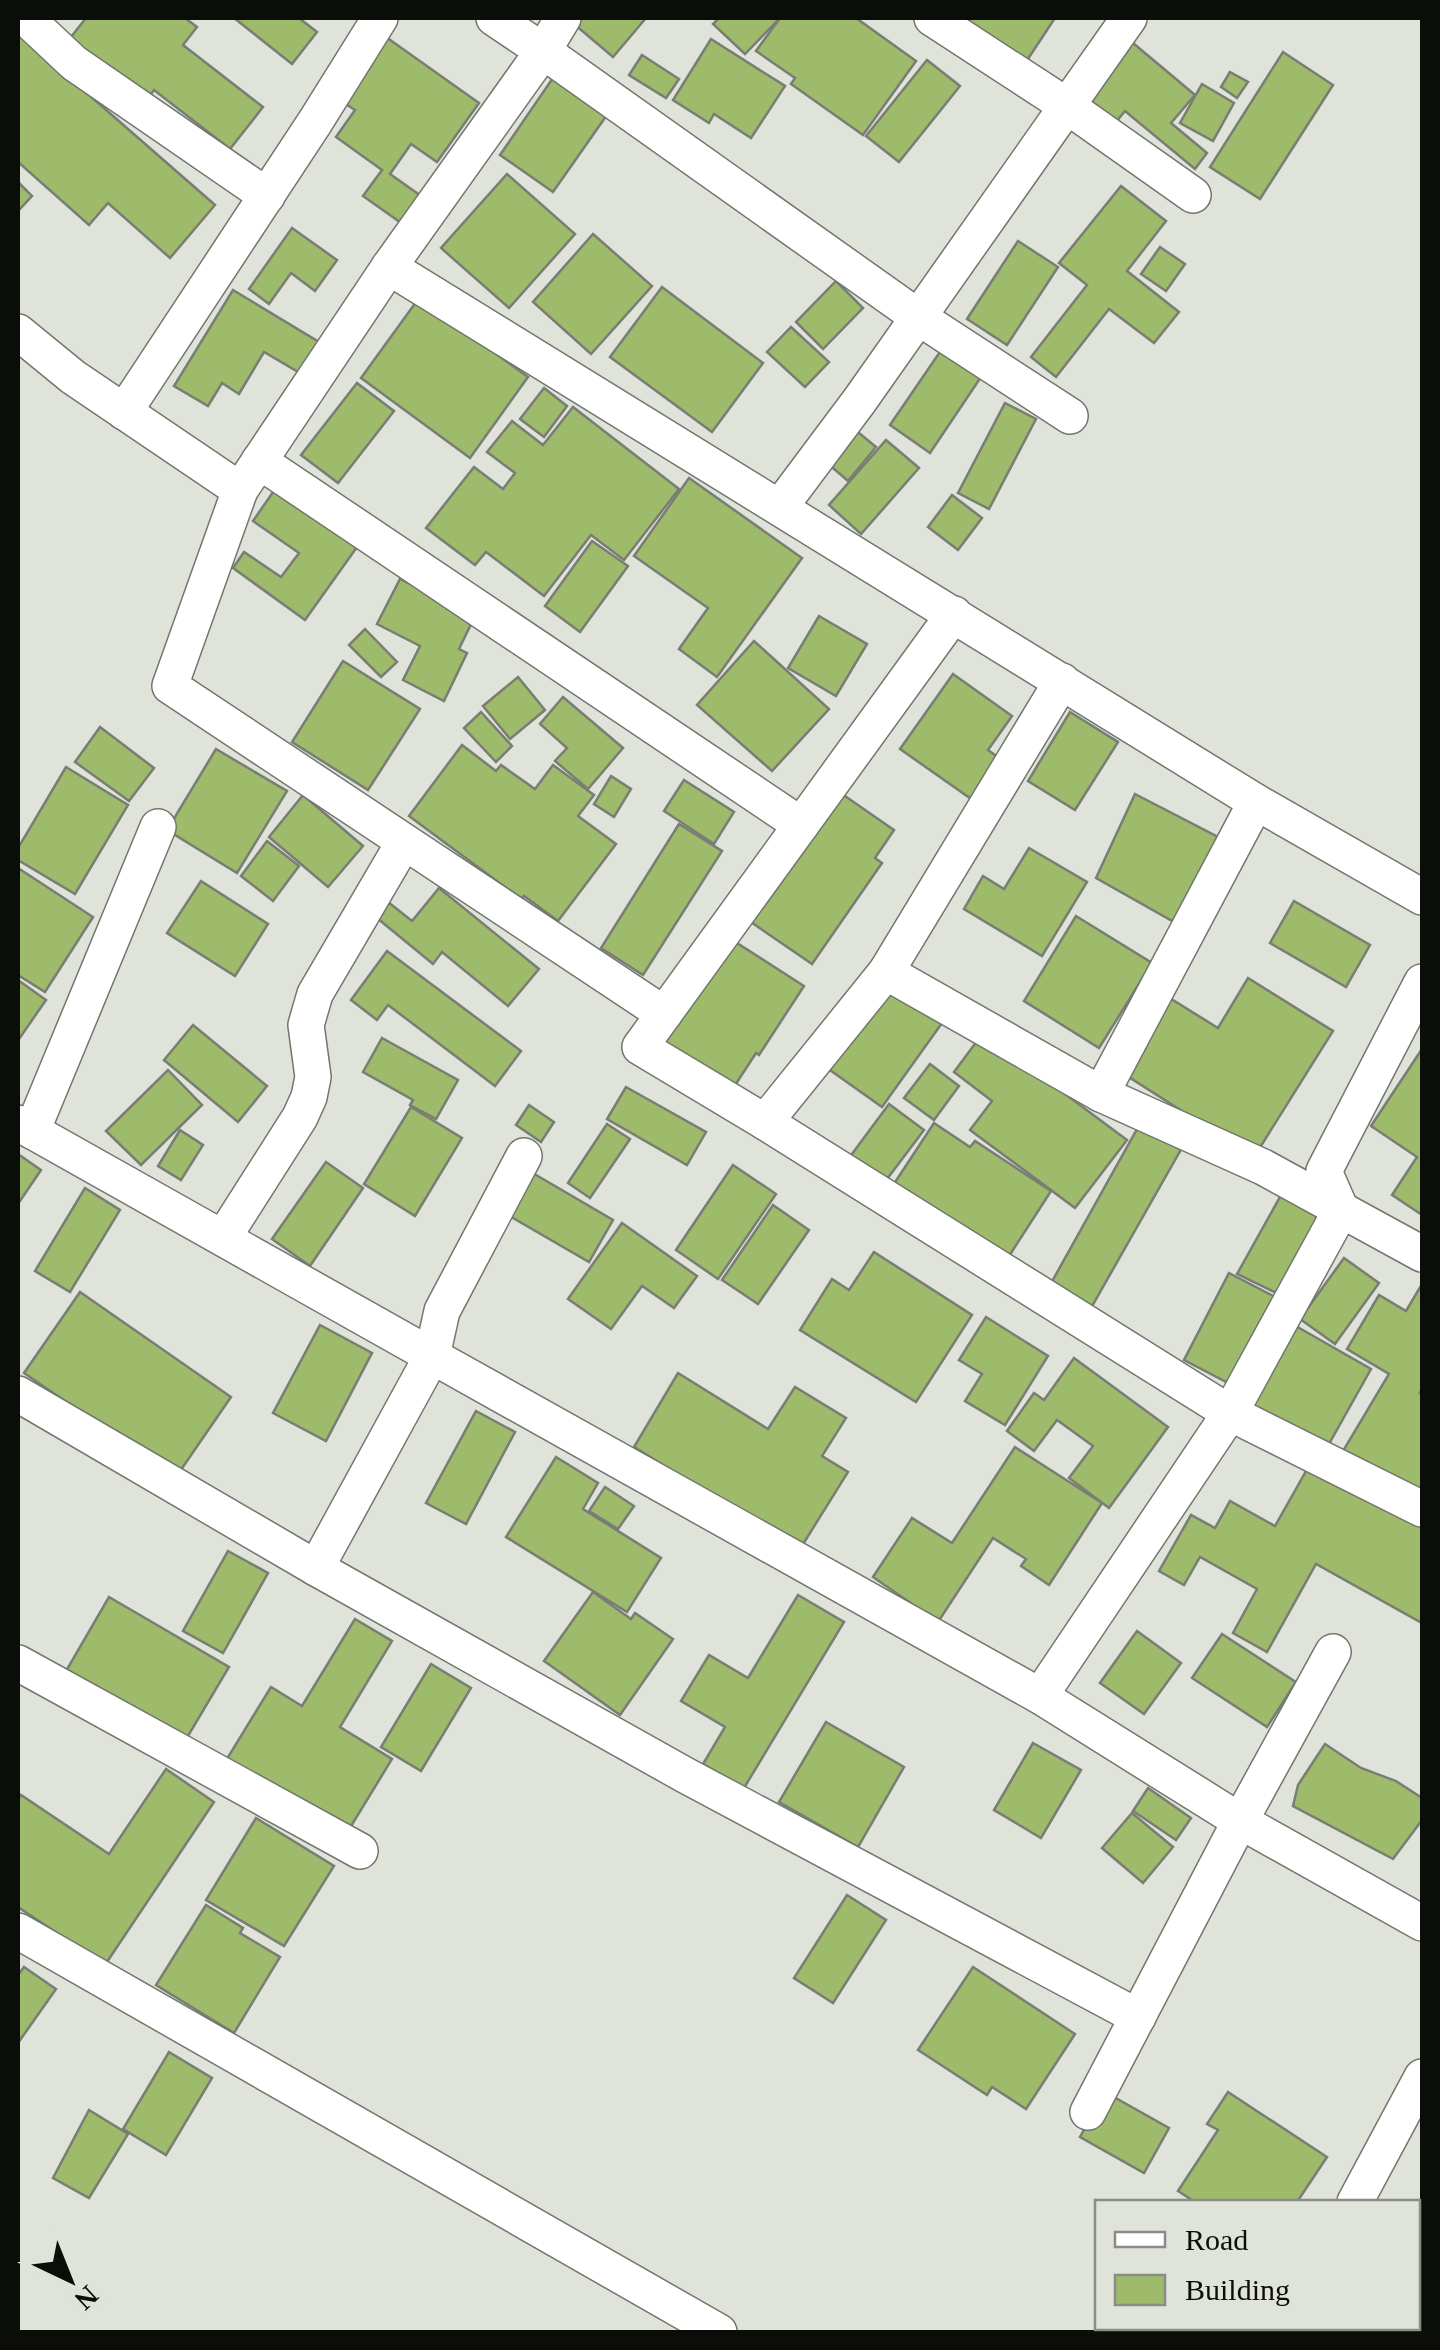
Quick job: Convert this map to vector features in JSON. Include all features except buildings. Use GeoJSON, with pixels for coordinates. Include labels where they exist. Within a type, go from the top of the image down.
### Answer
{"type":"FeatureCollection","features":[{"type":"Feature","properties":{"kind":"street"},"geometry":{"type":"LineString","coordinates":[[26,18],[74,63],[267,196]]}},
{"type":"Feature","properties":{"kind":"street"},"geometry":{"type":"LineString","coordinates":[[124,412],[380,18]]}},
{"type":"Feature","properties":{"kind":"street"},"geometry":{"type":"LineString","coordinates":[[494,18],[918,318],[1070,416]]}},
{"type":"Feature","properties":{"kind":"street"},"geometry":{"type":"LineString","coordinates":[[563,18],[389,267],[250,476],[170,686],[664,1014]]}},
{"type":"Feature","properties":{"kind":"street"},"geometry":{"type":"LineString","coordinates":[[932,18],[1067,106],[1192,195]]}},
{"type":"Feature","properties":{"kind":"street"},"geometry":{"type":"LineString","coordinates":[[780,507],[1129,18]]}},
{"type":"Feature","properties":{"kind":"street"},"geometry":{"type":"LineString","coordinates":[[389,267],[1256,802],[1422,898]]}},
{"type":"Feature","properties":{"kind":"street"},"geometry":{"type":"LineString","coordinates":[[18,332],[124,412],[250,476],[801,825]]}},
{"type":"Feature","properties":{"kind":"street"},"geometry":{"type":"LineString","coordinates":[[954,614],[640,1047],[1230,1413],[1422,1509]]}},
{"type":"Feature","properties":{"kind":"street"},"geometry":{"type":"LineString","coordinates":[[764,1122],[886,972],[1062,681]]}},
{"type":"Feature","properties":{"kind":"street"},"geometry":{"type":"LineString","coordinates":[[1101,1094],[1256,802]]}},
{"type":"Feature","properties":{"kind":"street"},"geometry":{"type":"LineString","coordinates":[[158,826],[24,1126],[1040,1696],[1240,1821],[1422,1923]]}},
{"type":"Feature","properties":{"kind":"street"},"geometry":{"type":"LineString","coordinates":[[223,1238],[309,1098],[313,1076],[306,1025],[315,994],[404,842]]}},
{"type":"Feature","properties":{"kind":"street"},"geometry":{"type":"LineString","coordinates":[[886,972],[1101,1094],[1263,1167],[1422,1254]]}},
{"type":"Feature","properties":{"kind":"street"},"geometry":{"type":"LineString","coordinates":[[1340,1210],[1324,1171],[1422,982]]}},
{"type":"Feature","properties":{"kind":"street"},"geometry":{"type":"LineString","coordinates":[[316,1568],[432,1356],[442,1312],[524,1156]]}},
{"type":"Feature","properties":{"kind":"street"},"geometry":{"type":"LineString","coordinates":[[1040,1696],[1230,1413],[1340,1210]]}},
{"type":"Feature","properties":{"kind":"street"},"geometry":{"type":"LineString","coordinates":[[18,1394],[316,1568],[685,1775],[1138,2017]]}},
{"type":"Feature","properties":{"kind":"street"},"geometry":{"type":"LineString","coordinates":[[1088,2112],[1333,1652]]}},
{"type":"Feature","properties":{"kind":"street"},"geometry":{"type":"LineString","coordinates":[[18,1663],[360,1851]]}},
{"type":"Feature","properties":{"kind":"street"},"geometry":{"type":"LineString","coordinates":[[18,1931],[719,2332]]}},
{"type":"Feature","properties":{"kind":"street"},"geometry":{"type":"LineString","coordinates":[[1356,2200],[1422,2077]]}}]}
